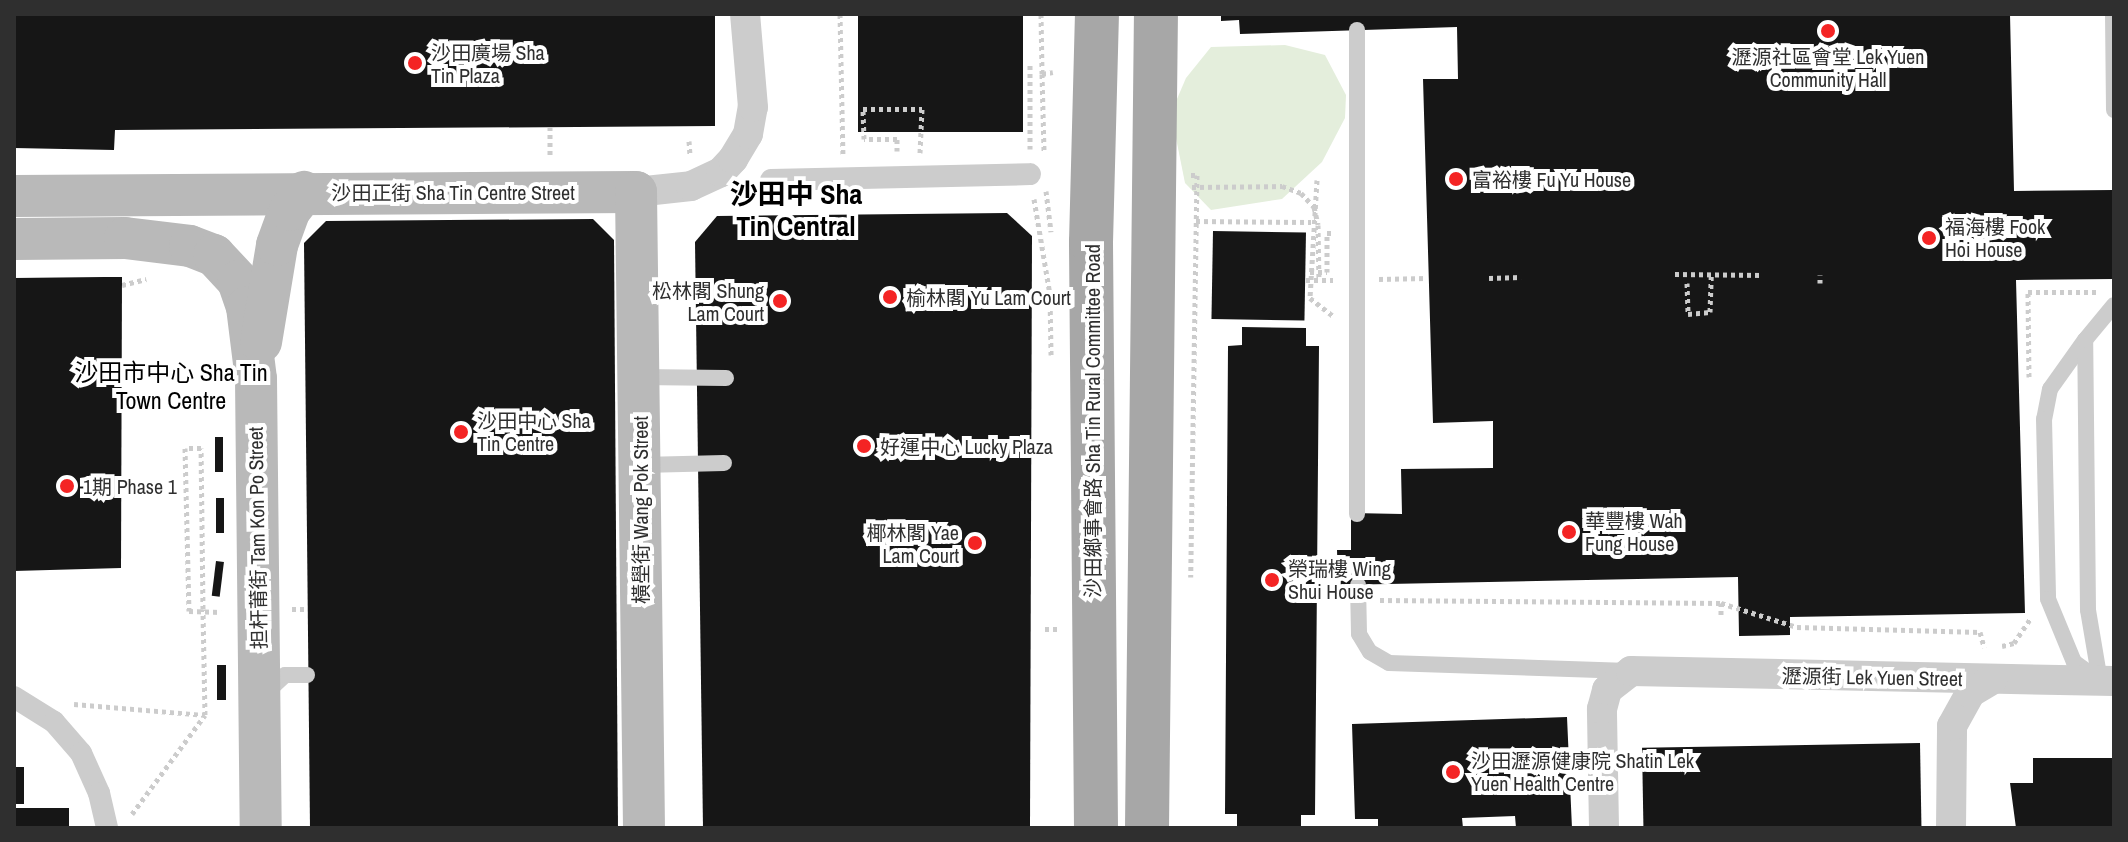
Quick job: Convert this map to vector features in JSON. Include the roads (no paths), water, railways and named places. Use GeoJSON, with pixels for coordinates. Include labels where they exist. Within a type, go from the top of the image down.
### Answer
{"type":"FeatureCollection","features":[{"type":"Feature","properties":{"kind":"main road","name":"沙田鄉事會路 Sha Tin Rural Committee Road"},"geometry":{"type":"LineString","coordinates":[[1096,828],[1091,242],[1097,14]]}},
{"type":"Feature","properties":{"kind":"main road"},"geometry":{"type":"LineString","coordinates":[[1147,828],[1156,14]]}},
{"type":"Feature","properties":{"kind":"main road"},"geometry":{"type":"LineString","coordinates":[[256,379],[277,245],[290,210],[304,192]]}},
{"type":"Feature","properties":{"kind":"main road","name":"沙田正街 Sha Tin Centre Street"},"geometry":{"type":"LineString","coordinates":[[33,195],[636,192]]}},
{"type":"Feature","properties":{"kind":"main road","name":"橫壆街 Wang Pok Street"},"geometry":{"type":"LineString","coordinates":[[636,192],[642,465],[644,828]]}},
{"type":"Feature","properties":{"kind":"main road","name":"担杆莆街 Tam Kon Po Street"},"geometry":{"type":"LineString","coordinates":[[14,239],[125,238],[174,243],[214,255],[238,281],[247,307],[256,379],[261,828]]}},
{"type":"Feature","properties":{"kind":"street","name":"沙田正街 Sha Tin Centre Street"},"geometry":{"type":"LineString","coordinates":[[636,192],[691,186],[721,172],[733,159],[748,134],[753,107],[745,14]]}},
{"type":"Feature","properties":{"kind":"street"},"geometry":{"type":"LineString","coordinates":[[771,180],[1030,174]]}},
{"type":"Feature","properties":{"kind":"street"},"geometry":{"type":"LineString","coordinates":[[1604,828],[1602,709],[1607,690],[1631,671]]}},
{"type":"Feature","properties":{"kind":"street","name":"瀝源街 Lek Yuen Street"},"geometry":{"type":"LineString","coordinates":[[1631,671],[2107,681]]}},
{"type":"Feature","properties":{"kind":"street"},"geometry":{"type":"LineString","coordinates":[[1951,828],[1952,726],[1970,693],[1992,680]]}},
{"type":"Feature","properties":{"kind":"street"},"geometry":{"type":"LineString","coordinates":[[20,698],[54,722],[81,753],[99,793],[107,828]]}},
{"type":"Feature","properties":{"kind":"lane"},"geometry":{"type":"LineString","coordinates":[[2113,14],[2114,110]]}},
{"type":"Feature","properties":{"kind":"lane"},"geometry":{"type":"LineString","coordinates":[[1357,30],[1357,514]]}},
{"type":"Feature","properties":{"kind":"lane"},"geometry":{"type":"LineString","coordinates":[[14,178],[33,195]]}},
{"type":"Feature","properties":{"kind":"lane"},"geometry":{"type":"LineString","coordinates":[[2107,681],[2074,662],[2048,599],[2044,419],[2050,389],[2114,305]]}},
{"type":"Feature","properties":{"kind":"lane"},"geometry":{"type":"LineString","coordinates":[[2085,340],[2088,610],[2107,681]]}},
{"type":"Feature","properties":{"kind":"lane"},"geometry":{"type":"LineString","coordinates":[[638,377],[726,378]]}},
{"type":"Feature","properties":{"kind":"lane"},"geometry":{"type":"LineString","coordinates":[[642,465],[724,463]]}},
{"type":"Feature","properties":{"kind":"lane","name":"瀝源街 Lek Yuen Street"},"geometry":{"type":"LineString","coordinates":[[1358,585],[1359,634],[1370,652],[1407,667],[1631,671]]}},
{"type":"Feature","properties":{"kind":"lane"},"geometry":{"type":"LineString","coordinates":[[259,717],[275,682],[285,675],[307,675]]}},
{"type":"Feature","properties":{"kind":"place","name":"瀝源社區會堂 Lek Yuen Community Hall"},"geometry":{"type":"Point","coordinates":[1828,31]}},
{"type":"Feature","properties":{"kind":"place","name":"沙田廣場 Sha Tin Plaza"},"geometry":{"type":"Point","coordinates":[415,63]}},
{"type":"Feature","properties":{"kind":"place","name":"富裕樓 Fu Yu House"},"geometry":{"type":"Point","coordinates":[1456,179]}},
{"type":"Feature","properties":{"kind":"place","name":"福海樓 Fook Hoi House"},"geometry":{"type":"Point","coordinates":[1929,238]}},
{"type":"Feature","properties":{"kind":"place","name":"榆林閣 Yu Lam Court"},"geometry":{"type":"Point","coordinates":[890,297]}},
{"type":"Feature","properties":{"kind":"place","name":"松林閣 Shung Lam Court"},"geometry":{"type":"Point","coordinates":[780,301]}},
{"type":"Feature","properties":{"kind":"place","name":"沙田中心 Sha Tin Centre"},"geometry":{"type":"Point","coordinates":[461,432]}},
{"type":"Feature","properties":{"kind":"place","name":"好運中心 Lucky Plaza"},"geometry":{"type":"Point","coordinates":[864,446]}},
{"type":"Feature","properties":{"kind":"place","name":"1期 Phase 1"},"geometry":{"type":"Point","coordinates":[67,486]}},
{"type":"Feature","properties":{"kind":"place","name":"華豐樓 Wah Fung House"},"geometry":{"type":"Point","coordinates":[1569,532]}},
{"type":"Feature","properties":{"kind":"place","name":"椰林閣 Yae Lam Court"},"geometry":{"type":"Point","coordinates":[975,543]}},
{"type":"Feature","properties":{"kind":"place","name":"榮瑞樓 Wing Shui House"},"geometry":{"type":"Point","coordinates":[1272,580]}},
{"type":"Feature","properties":{"kind":"place","name":"沙田瀝源健康院 Shatin Lek Yuen Health Centre"},"geometry":{"type":"Point","coordinates":[1453,772]}},
{"type":"Feature","properties":{"kind":"district","name":"沙田中 Sha Tin Central"},"geometry":{"type":"Point","coordinates":[796,210]}},
{"type":"Feature","properties":{"kind":"district","name":"沙田市中心 Sha Tin Town Centre"},"geometry":{"type":"Point","coordinates":[171,387]}}]}
